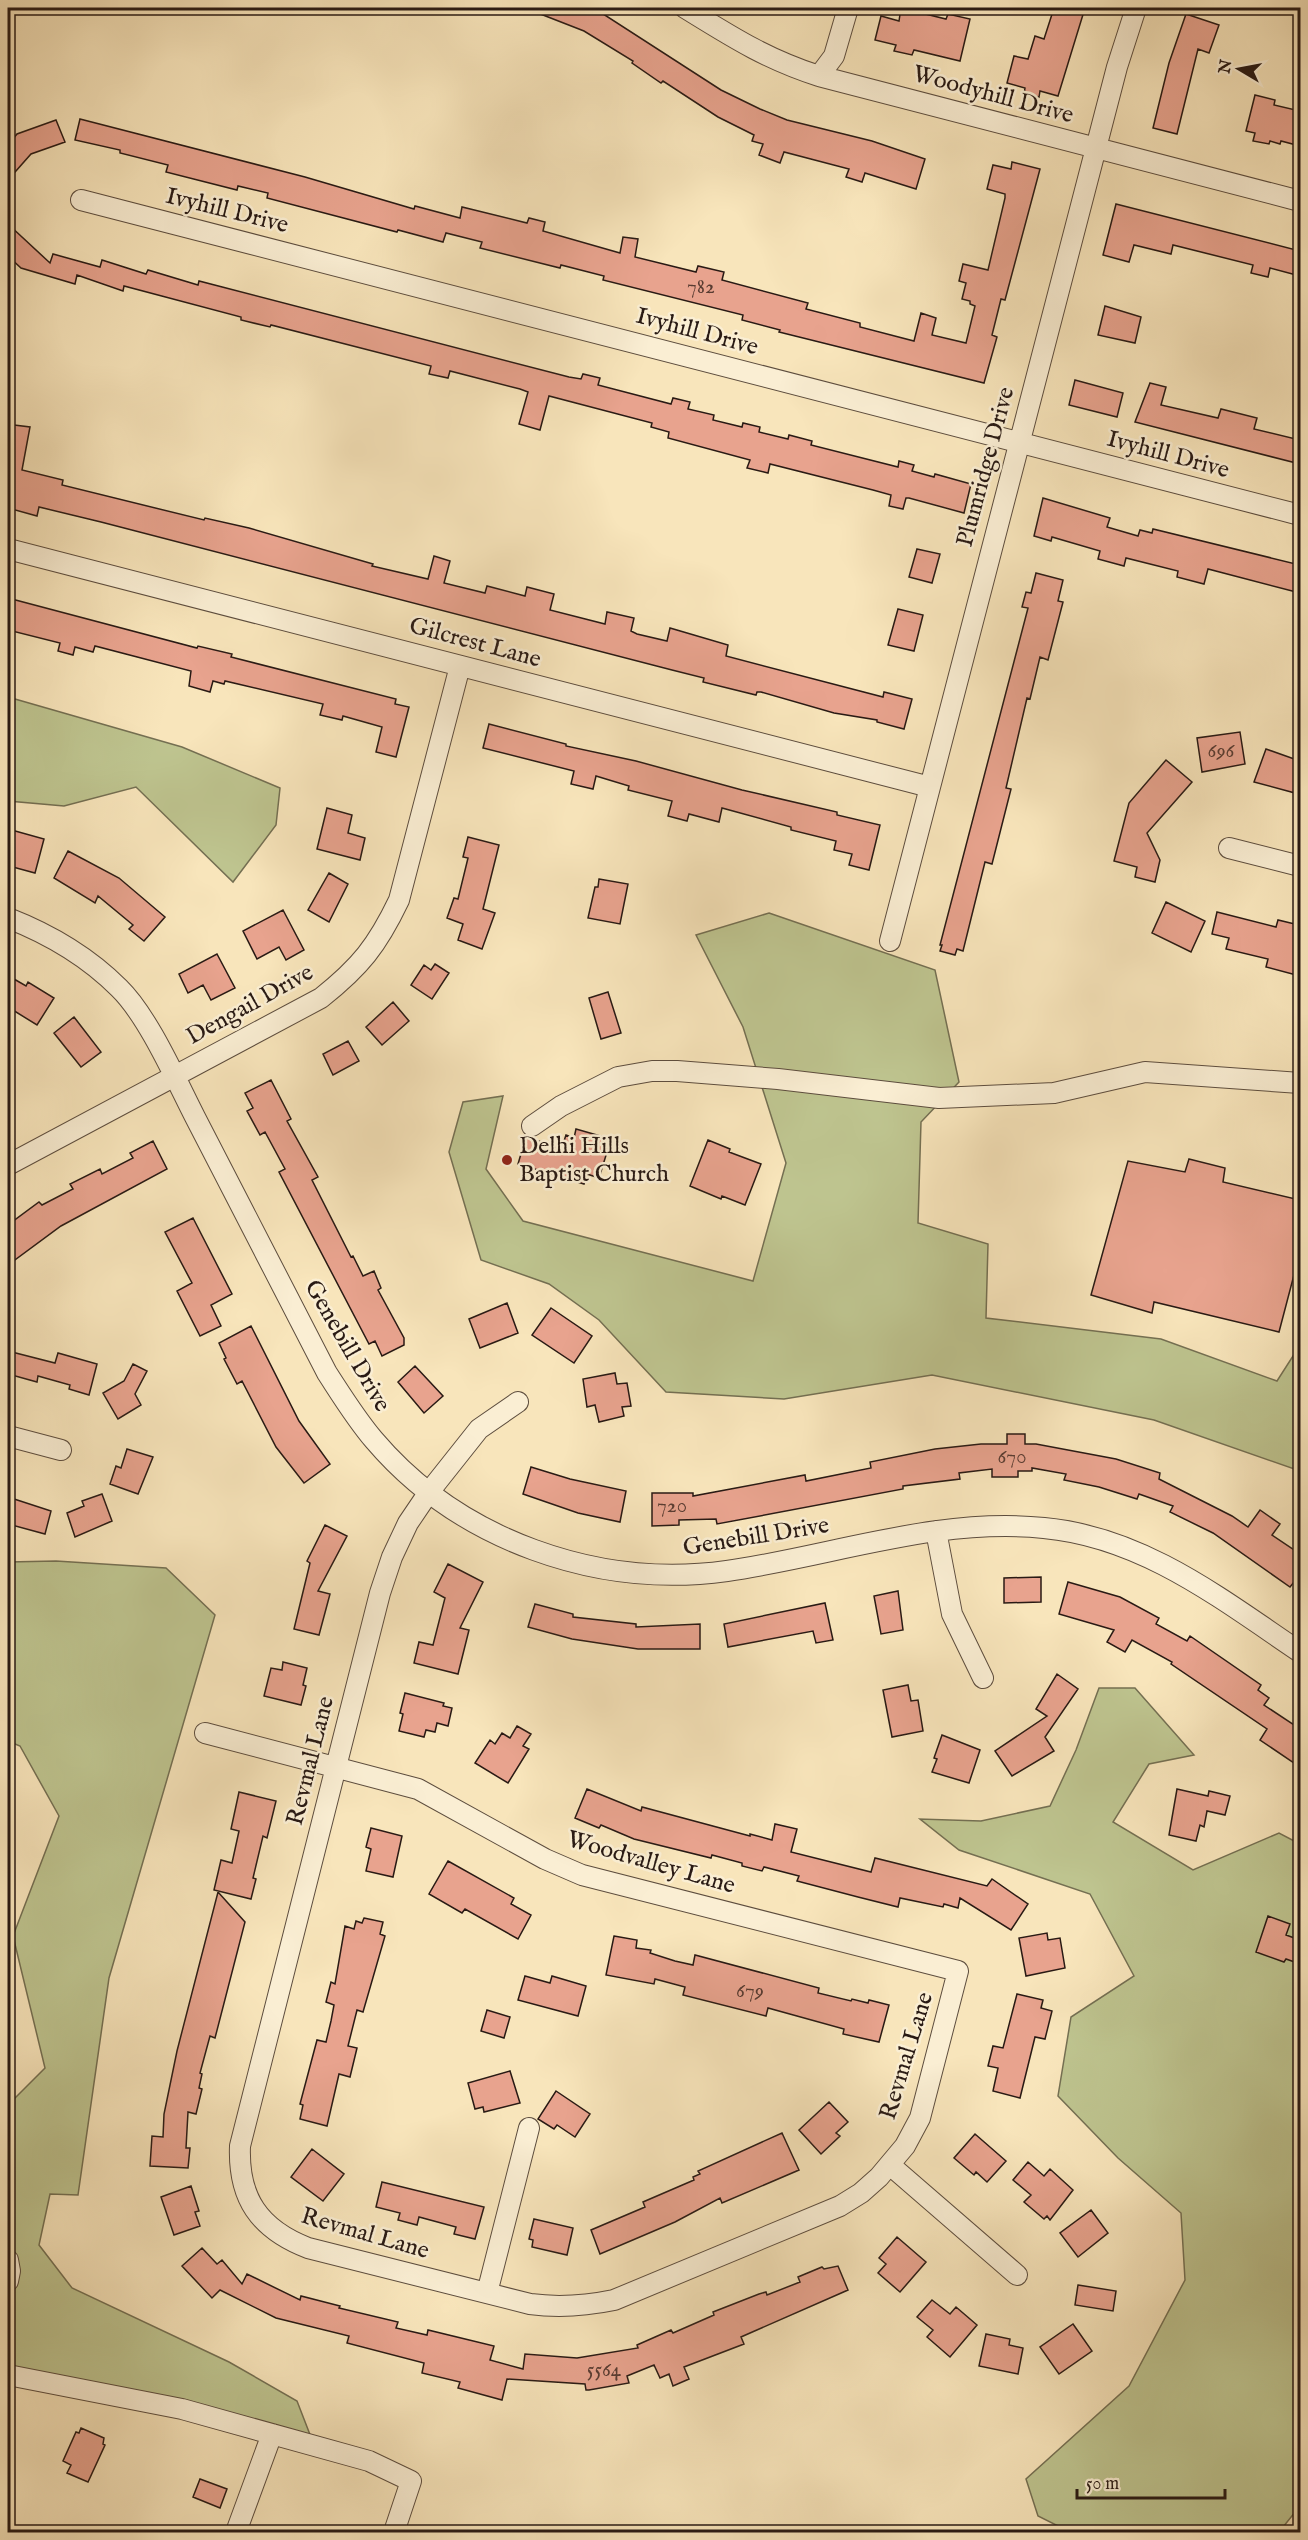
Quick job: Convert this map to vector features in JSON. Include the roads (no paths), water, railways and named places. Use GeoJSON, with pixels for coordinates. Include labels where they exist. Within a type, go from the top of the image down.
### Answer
{"type":"FeatureCollection","features":[{"type":"Feature","properties":{"kind":"street","name":"Woodyhill Drive"},"geometry":{"type":"LineString","coordinates":[[685,8],[752,50],[785,65],[819,76],[1300,201]]}},
{"type":"Feature","properties":{"kind":"street"},"geometry":{"type":"LineString","coordinates":[[819,76],[834,56],[848,8]]}},
{"type":"Feature","properties":{"kind":"street","name":"Plumridge Drive"},"geometry":{"type":"LineString","coordinates":[[890,941],[1095,148],[1136,8]]}},
{"type":"Feature","properties":{"kind":"street","name":"Ivyhill Drive"},"geometry":{"type":"LineString","coordinates":[[81,200],[1300,515]]}},
{"type":"Feature","properties":{"kind":"street","name":"Gilcrest Lane"},"geometry":{"type":"LineString","coordinates":[[8,549],[930,787]]}},
{"type":"Feature","properties":{"kind":"street","name":"Dengail Drive"},"geometry":{"type":"LineString","coordinates":[[8,1165],[321,998],[348,977],[367,957],[382,934],[399,900],[460,666]]}},
{"type":"Feature","properties":{"kind":"street"},"geometry":{"type":"LineString","coordinates":[[1229,848],[1300,866]]}},
{"type":"Feature","properties":{"kind":"street","name":"Genebill Drive"},"geometry":{"type":"LineString","coordinates":[[8,918],[37,929],[70,948],[120,988],[137,1010],[174,1076],[327,1373],[352,1412],[375,1441],[429,1492],[475,1523],[517,1544],[552,1557],[597,1568],[643,1574],[680,1575],[726,1571],[964,1527],[1010,1525],[1065,1531],[1119,1545],[1154,1559],[1186,1576],[1300,1652]]}},
{"type":"Feature","properties":{"kind":"street"},"geometry":{"type":"LineString","coordinates":[[531,1126],[561,1106],[618,1077],[652,1071],[778,1079],[939,1098],[1054,1093],[1145,1072],[1300,1083]]}},
{"type":"Feature","properties":{"kind":"street","name":"Revmal Lane"},"geometry":{"type":"LineString","coordinates":[[518,1402],[478,1429],[429,1492],[408,1523],[392,1557],[380,1593],[240,2146],[239,2165],[242,2184],[249,2202],[260,2217],[274,2231],[308,2248],[530,2304],[558,2307],[586,2306],[614,2300],[840,2206],[861,2193],[890,2165],[920,2118],[958,1971]]}},
{"type":"Feature","properties":{"kind":"street"},"geometry":{"type":"LineString","coordinates":[[8,1436],[61,1450]]}},
{"type":"Feature","properties":{"kind":"street"},"geometry":{"type":"LineString","coordinates":[[936,1531],[952,1614],[983,1678]]}},
{"type":"Feature","properties":{"kind":"street","name":"Woodvalley Lane"},"geometry":{"type":"LineString","coordinates":[[205,1733],[418,1789],[545,1859],[582,1875],[958,1971]]}},
{"type":"Feature","properties":{"kind":"street"},"geometry":{"type":"LineString","coordinates":[[486,2293],[530,2128]]}},
{"type":"Feature","properties":{"kind":"street"},"geometry":{"type":"LineString","coordinates":[[890,2165],[1017,2275]]}},
{"type":"Feature","properties":{"kind":"street"},"geometry":{"type":"LineString","coordinates":[[8,2260],[10,2271],[8,2281]]}},
{"type":"Feature","properties":{"kind":"street"},"geometry":{"type":"LineString","coordinates":[[8,2375],[182,2409],[369,2461],[411,2481],[394,2532]]}},
{"type":"Feature","properties":{"kind":"street"},"geometry":{"type":"LineString","coordinates":[[236,2532],[272,2434]]}},
{"type":"Feature","properties":{"kind":"place","name":"Delhi Hills Baptist Church"},"geometry":{"type":"Point","coordinates":[507,1160]}}]}
